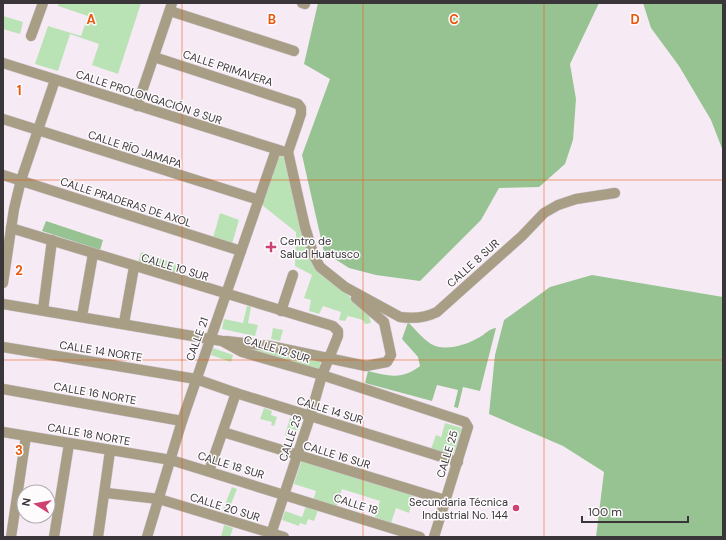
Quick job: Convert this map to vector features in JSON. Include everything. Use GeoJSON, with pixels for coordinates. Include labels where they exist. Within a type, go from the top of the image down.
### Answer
{"type":"FeatureCollection","features":[{"type":"Feature","properties":{"kind":"street"},"geometry":{"type":"LineString","coordinates":[[31,36],[43,3]]}},
{"type":"Feature","properties":{"kind":"street"},"geometry":{"type":"LineString","coordinates":[[136,106],[171,7],[294,51]]}},
{"type":"Feature","properties":{"kind":"street","name":"CALLE PRIMAVERA"},"geometry":{"type":"LineString","coordinates":[[154,57],[300,105],[301,108],[288,152]]}},
{"type":"Feature","properties":{"kind":"street","name":"CALLE PROLONGACIÓN 8 SUR"},"geometry":{"type":"LineString","coordinates":[[3,63],[276,150],[288,152]]}},
{"type":"Feature","properties":{"kind":"street"},"geometry":{"type":"LineString","coordinates":[[3,283],[5,259],[21,180],[55,80]]}},
{"type":"Feature","properties":{"kind":"street","name":"CALLE RÍO JAMAPA"},"geometry":{"type":"LineString","coordinates":[[3,119],[259,200]]}},
{"type":"Feature","properties":{"kind":"street","name":"CALLE 21"},"geometry":{"type":"LineString","coordinates":[[147,537],[196,379],[276,150]]}},
{"type":"Feature","properties":{"kind":"street","name":"CALLE 8 SUR"},"geometry":{"type":"LineString","coordinates":[[288,152],[305,227],[314,256],[320,267],[345,287],[400,317],[422,318],[437,312],[516,241],[544,213],[558,205],[576,199],[615,194]]}},
{"type":"Feature","properties":{"kind":"street","name":"CALLE PRADERAS DE AXOL"},"geometry":{"type":"LineString","coordinates":[[3,175],[241,251]]}},
{"type":"Feature","properties":{"kind":"street","name":"CALLE 10 SUR"},"geometry":{"type":"LineString","coordinates":[[11,228],[134,267],[333,326]]}},
{"type":"Feature","properties":{"kind":"street"},"geometry":{"type":"LineString","coordinates":[[43,310],[52,240]]}},
{"type":"Feature","properties":{"kind":"street"},"geometry":{"type":"LineString","coordinates":[[82,316],[93,254]]}},
{"type":"Feature","properties":{"kind":"street"},"geometry":{"type":"LineString","coordinates":[[124,323],[134,267]]}},
{"type":"Feature","properties":{"kind":"street"},"geometry":{"type":"LineString","coordinates":[[281,310],[293,275]]}},
{"type":"Feature","properties":{"kind":"street","name":"CALLE 8 SUR"},"geometry":{"type":"LineString","coordinates":[[222,341],[270,346],[366,366],[387,362],[391,355],[384,322],[348,292],[345,287]]}},
{"type":"Feature","properties":{"kind":"street","name":"CALLE 12 SUR"},"geometry":{"type":"LineString","coordinates":[[3,304],[124,323],[222,341],[242,352],[322,375],[468,424]]}},
{"type":"Feature","properties":{"kind":"street","name":"CALLE 23"},"geometry":{"type":"LineString","coordinates":[[270,535],[310,416],[322,375],[339,333],[333,326]]}},
{"type":"Feature","properties":{"kind":"street","name":"CALLE 14 NORTE"},"geometry":{"type":"LineString","coordinates":[[3,347],[196,379]]}},
{"type":"Feature","properties":{"kind":"street","name":"CALLE 14 SUR"},"geometry":{"type":"LineString","coordinates":[[196,379],[236,393],[458,462]]}},
{"type":"Feature","properties":{"kind":"street","name":"CALLE 16 NORTE"},"geometry":{"type":"LineString","coordinates":[[3,389],[182,421]]}},
{"type":"Feature","properties":{"kind":"street"},"geometry":{"type":"LineString","coordinates":[[210,471],[236,393]]}},
{"type":"Feature","properties":{"kind":"street","name":"CALLE 25"},"geometry":{"type":"LineString","coordinates":[[434,537],[458,462],[468,424]]}},
{"type":"Feature","properties":{"kind":"street","name":"CALLE 18 NORTE"},"geometry":{"type":"LineString","coordinates":[[3,432],[171,460]]}},
{"type":"Feature","properties":{"kind":"street","name":"CALLE 16 SUR"},"geometry":{"type":"LineString","coordinates":[[223,432],[297,456],[446,500]]}},
{"type":"Feature","properties":{"kind":"street"},"geometry":{"type":"LineString","coordinates":[[10,537],[26,436]]}},
{"type":"Feature","properties":{"kind":"street"},"geometry":{"type":"LineString","coordinates":[[54,537],[69,444]]}},
{"type":"Feature","properties":{"kind":"street"},"geometry":{"type":"LineString","coordinates":[[98,537],[106,493],[110,451]]}},
{"type":"Feature","properties":{"kind":"street","name":"CALLE 18 SUR"},"geometry":{"type":"LineString","coordinates":[[171,460],[284,494]]}},
{"type":"Feature","properties":{"kind":"street","name":"CALLE 20 SUR"},"geometry":{"type":"LineString","coordinates":[[106,493],[159,499],[270,535],[284,537]]}},
{"type":"Feature","properties":{"kind":"street","name":"CALLE 18"},"geometry":{"type":"LineString","coordinates":[[284,494],[420,537]]}},
{"type":"Feature","properties":{"kind":"street"},"geometry":{"type":"LineString","coordinates":[[3,536],[7,537]]}},
{"type":"Feature","properties":{"kind":"green space"},"geometry":{"type":"Polygon","coordinates":[[[59,3],[141,3],[118,74],[92,65],[99,44],[70,34],[58,71],[35,64],[48,26],[81,36],[88,16],[58,6],[59,3]]]}},
{"type":"Feature","properties":{"kind":"green space"},"geometry":{"type":"Polygon","coordinates":[[[318,3],[599,3],[570,64],[576,99],[573,140],[565,164],[539,187],[499,188],[481,220],[420,281],[376,275],[349,268],[324,252],[302,155],[330,79],[304,64],[318,3]]]}},
{"type":"Feature","properties":{"kind":"green space"},"geometry":{"type":"Polygon","coordinates":[[[643,3],[723,3],[723,151],[711,120],[679,66],[651,28],[643,3]]]}},
{"type":"Feature","properties":{"kind":"green space"},"geometry":{"type":"Polygon","coordinates":[[[3,16],[23,22],[20,34],[3,29],[3,16]]]}},
{"type":"Feature","properties":{"kind":"green space"},"geometry":{"type":"Polygon","coordinates":[[[283,156],[311,257],[342,290],[368,313],[371,323],[365,324],[363,320],[348,316],[345,321],[339,320],[341,312],[323,306],[319,314],[309,311],[311,300],[304,298],[312,275],[295,266],[296,232],[262,205],[276,157],[283,156]]]}},
{"type":"Feature","properties":{"kind":"green space"},"geometry":{"type":"Polygon","coordinates":[[[220,213],[239,220],[232,244],[213,238],[220,213]]]}},
{"type":"Feature","properties":{"kind":"green space"},"geometry":{"type":"Polygon","coordinates":[[[46,221],[103,240],[100,250],[42,231],[46,221]]]}},
{"type":"Feature","properties":{"kind":"green space"},"geometry":{"type":"Polygon","coordinates":[[[141,252],[178,264],[174,275],[138,262],[141,252]]]}},
{"type":"Feature","properties":{"kind":"green space"},"geometry":{"type":"Polygon","coordinates":[[[592,275],[723,297],[723,537],[596,537],[604,472],[563,446],[489,414],[495,355],[504,320],[550,287],[592,275]]]}},
{"type":"Feature","properties":{"kind":"green space"},"geometry":{"type":"Polygon","coordinates":[[[247,306],[251,307],[248,323],[258,325],[255,336],[222,329],[224,319],[243,323],[247,306]]]}},
{"type":"Feature","properties":{"kind":"green space"},"geometry":{"type":"Polygon","coordinates":[[[408,322],[428,342],[442,347],[455,347],[473,341],[491,329],[496,328],[480,391],[463,387],[458,408],[454,407],[458,390],[437,385],[432,401],[365,383],[368,371],[395,376],[407,373],[420,366],[418,357],[402,339],[408,322]]]}},
{"type":"Feature","properties":{"kind":"green space"},"geometry":{"type":"Polygon","coordinates":[[[273,328],[283,330],[280,341],[271,339],[273,328]]]}},
{"type":"Feature","properties":{"kind":"green space"},"geometry":{"type":"Polygon","coordinates":[[[247,346],[321,361],[319,370],[239,347],[247,346]]]}},
{"type":"Feature","properties":{"kind":"green space"},"geometry":{"type":"Polygon","coordinates":[[[213,348],[233,355],[231,362],[211,355],[213,348]]]}},
{"type":"Feature","properties":{"kind":"green space"},"geometry":{"type":"Polygon","coordinates":[[[264,408],[272,411],[271,415],[277,417],[274,426],[271,425],[272,422],[260,419],[264,408]]]}},
{"type":"Feature","properties":{"kind":"green space"},"geometry":{"type":"Polygon","coordinates":[[[290,418],[301,421],[295,438],[285,435],[290,418]]]}},
{"type":"Feature","properties":{"kind":"green space"},"geometry":{"type":"Polygon","coordinates":[[[445,423],[462,428],[453,456],[431,449],[436,435],[441,437],[445,423]]]}},
{"type":"Feature","properties":{"kind":"green space"},"geometry":{"type":"Polygon","coordinates":[[[302,459],[414,496],[409,513],[396,508],[391,523],[375,517],[380,501],[342,489],[336,508],[313,501],[316,491],[294,484],[302,459]]]}},
{"type":"Feature","properties":{"kind":"green space"},"geometry":{"type":"Polygon","coordinates":[[[232,487],[237,489],[227,514],[222,512],[232,487]]]}},
{"type":"Feature","properties":{"kind":"green space"},"geometry":{"type":"Polygon","coordinates":[[[306,506],[318,510],[314,521],[308,519],[306,525],[300,523],[299,526],[282,520],[285,511],[302,517],[306,506]]]}},
{"type":"Feature","properties":{"kind":"green space"},"geometry":{"type":"Polygon","coordinates":[[[224,525],[233,528],[230,537],[221,537],[224,525]]]}},
{"type":"Feature","properties":{"kind":"place","name":"Centro de Salud Huatusco"},"geometry":{"type":"Point","coordinates":[271,247]}},
{"type":"Feature","properties":{"kind":"place","name":"Secundaria Técnica Industrial No. 144"},"geometry":{"type":"Point","coordinates":[516,508]}}]}
